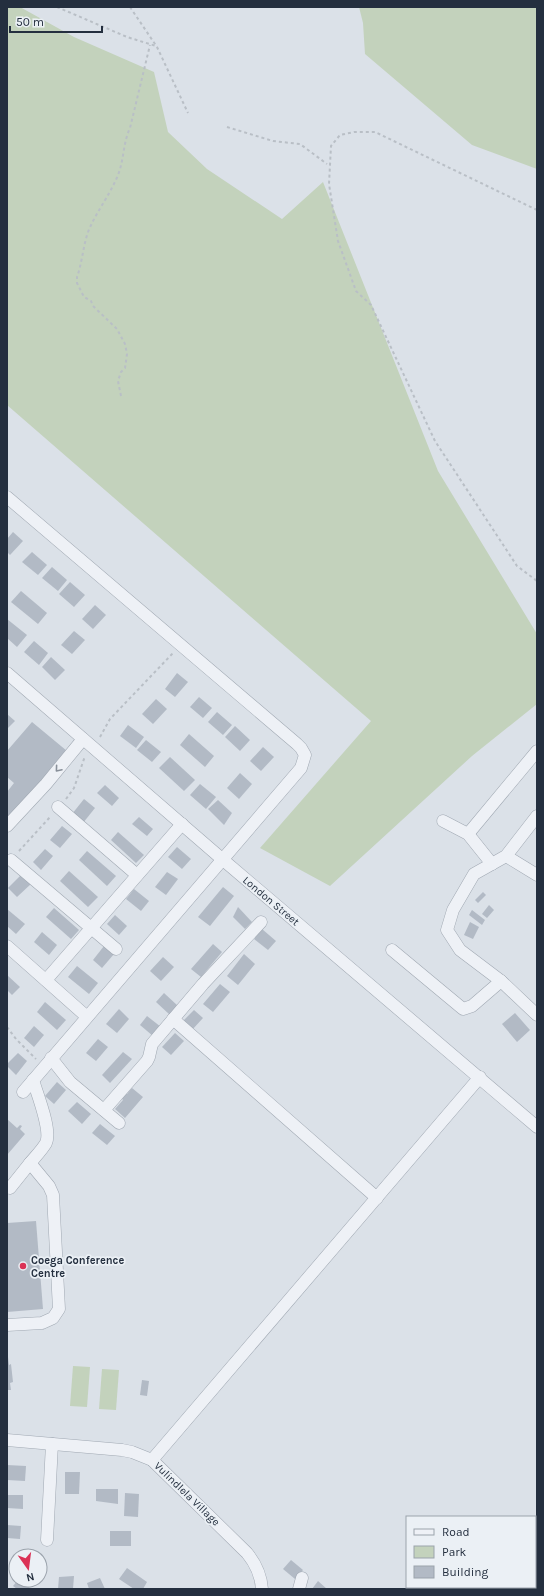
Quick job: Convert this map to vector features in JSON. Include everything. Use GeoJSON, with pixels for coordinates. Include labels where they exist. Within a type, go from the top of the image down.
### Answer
{"type":"FeatureCollection","features":[{"type":"Feature","properties":{"kind":"street"},"geometry":{"type":"LineString","coordinates":[[7,497],[291,739],[304,752],[305,759],[301,768],[86,1016],[23,1092]]}},
{"type":"Feature","properties":{"kind":"street","name":"London Street"},"geometry":{"type":"LineString","coordinates":[[7,674],[537,1127]]}},
{"type":"Feature","properties":{"kind":"street"},"geometry":{"type":"LineString","coordinates":[[7,826],[46,784],[83,739]]}},
{"type":"Feature","properties":{"kind":"street"},"geometry":{"type":"LineString","coordinates":[[468,834],[537,751]]}},
{"type":"Feature","properties":{"kind":"street"},"geometry":{"type":"LineString","coordinates":[[58,808],[137,875]]}},
{"type":"Feature","properties":{"kind":"street"},"geometry":{"type":"LineString","coordinates":[[537,816],[506,856],[474,874],[453,910],[447,930],[460,950],[501,981],[537,1015]]}},
{"type":"Feature","properties":{"kind":"street"},"geometry":{"type":"LineString","coordinates":[[443,821],[468,834],[492,864]]}},
{"type":"Feature","properties":{"kind":"street"},"geometry":{"type":"LineString","coordinates":[[46,980],[182,824]]}},
{"type":"Feature","properties":{"kind":"street"},"geometry":{"type":"LineString","coordinates":[[506,856],[537,875]]}},
{"type":"Feature","properties":{"kind":"street"},"geometry":{"type":"LineString","coordinates":[[11,860],[116,949]]}},
{"type":"Feature","properties":{"kind":"street"},"geometry":{"type":"LineString","coordinates":[[104,1110],[147,1061],[152,1044],[261,922]]}},
{"type":"Feature","properties":{"kind":"street"},"geometry":{"type":"LineString","coordinates":[[7,946],[86,1016]]}},
{"type":"Feature","properties":{"kind":"street"},"geometry":{"type":"LineString","coordinates":[[392,950],[463,1009],[472,1006],[501,981]]}},
{"type":"Feature","properties":{"kind":"street"},"geometry":{"type":"LineString","coordinates":[[173,1020],[377,1198]]}},
{"type":"Feature","properties":{"kind":"street"},"geometry":{"type":"LineString","coordinates":[[48,1062],[119,1123]]}},
{"type":"Feature","properties":{"kind":"street"},"geometry":{"type":"LineString","coordinates":[[152,1460],[480,1077]]}},
{"type":"Feature","properties":{"kind":"street"},"geometry":{"type":"LineString","coordinates":[[10,1188],[46,1144],[46,1125],[33,1080]]}},
{"type":"Feature","properties":{"kind":"street"},"geometry":{"type":"LineString","coordinates":[[7,1325],[42,1323],[53,1318],[60,1309],[54,1195],[49,1186],[30,1163]]}},
{"type":"Feature","properties":{"kind":"street","name":"Vulindlela Village"},"geometry":{"type":"LineString","coordinates":[[7,1440],[122,1450],[132,1452],[152,1460],[247,1552],[254,1561],[262,1589]]}},
{"type":"Feature","properties":{"kind":"street"},"geometry":{"type":"LineString","coordinates":[[47,1540],[52,1444]]}},
{"type":"Feature","properties":{"kind":"path"},"geometry":{"type":"LineString","coordinates":[[57,7],[127,37],[157,47]]}},
{"type":"Feature","properties":{"kind":"path"},"geometry":{"type":"LineString","coordinates":[[130,7],[157,47],[188,113]]}},
{"type":"Feature","properties":{"kind":"path"},"geometry":{"type":"LineString","coordinates":[[120,396],[118,381],[124,368],[126,354],[125,344],[117,329],[93,306],[90,300],[84,297],[77,283],[77,277],[88,233],[102,203],[118,176],[125,148],[125,139],[130,128],[150,45]]}},
{"type":"Feature","properties":{"kind":"path"},"geometry":{"type":"LineString","coordinates":[[227,127],[273,141],[300,144],[327,164]]}},
{"type":"Feature","properties":{"kind":"path"},"geometry":{"type":"LineString","coordinates":[[537,210],[375,132],[354,132],[340,135],[331,146],[329,184],[338,241],[356,291],[371,305],[435,441],[517,566],[537,581]]}},
{"type":"Feature","properties":{"kind":"path"},"geometry":{"type":"LineString","coordinates":[[7,1027],[16,1040],[48,1062]]}},
{"type":"Feature","properties":{"kind":"green space"},"geometry":{"type":"Polygon","coordinates":[[[7,7],[20,7],[74,37],[154,72],[168,132],[207,169],[282,219],[323,182],[438,471],[537,634],[537,704],[472,756],[330,886],[260,848],[371,721],[7,405],[7,7]]]}},
{"type":"Feature","properties":{"kind":"green space"},"geometry":{"type":"Polygon","coordinates":[[[359,7],[537,7],[537,169],[472,145],[365,54],[363,23],[359,7]]]}},
{"type":"Feature","properties":{"kind":"green space"},"geometry":{"type":"Polygon","coordinates":[[[73,1366],[90,1367],[87,1407],[70,1406],[73,1366]]]}},
{"type":"Feature","properties":{"kind":"green space"},"geometry":{"type":"Polygon","coordinates":[[[102,1369],[119,1370],[116,1410],[99,1409],[102,1369]]]}},
{"type":"Feature","properties":{"kind":"building"},"geometry":{"type":"Polygon","coordinates":[[[13,532],[23,541],[10,555],[7,552],[7,539],[13,532]]]}},
{"type":"Feature","properties":{"kind":"building"},"geometry":{"type":"Polygon","coordinates":[[[32,552],[47,565],[38,575],[22,562],[32,552]]]}},
{"type":"Feature","properties":{"kind":"building"},"geometry":{"type":"Polygon","coordinates":[[[52,567],[67,580],[58,591],[42,578],[52,567]]]}},
{"type":"Feature","properties":{"kind":"building"},"geometry":{"type":"Polygon","coordinates":[[[70,582],[85,595],[74,607],[59,594],[70,582]]]}},
{"type":"Feature","properties":{"kind":"building"},"geometry":{"type":"Polygon","coordinates":[[[21,591],[47,613],[38,624],[11,602],[21,591]]]}},
{"type":"Feature","properties":{"kind":"building"},"geometry":{"type":"Polygon","coordinates":[[[95,605],[106,615],[93,629],[82,619],[95,605]]]}},
{"type":"Feature","properties":{"kind":"building"},"geometry":{"type":"Polygon","coordinates":[[[7,619],[27,635],[17,647],[7,638],[7,619]]]}},
{"type":"Feature","properties":{"kind":"building"},"geometry":{"type":"Polygon","coordinates":[[[74,631],[85,640],[72,654],[61,645],[74,631]]]}},
{"type":"Feature","properties":{"kind":"building"},"geometry":{"type":"Polygon","coordinates":[[[34,641],[48,653],[39,665],[24,652],[34,641]]]}},
{"type":"Feature","properties":{"kind":"building"},"geometry":{"type":"Polygon","coordinates":[[[51,657],[65,670],[55,680],[42,667],[51,657]]]}},
{"type":"Feature","properties":{"kind":"building"},"geometry":{"type":"Polygon","coordinates":[[[177,673],[188,682],[175,697],[165,689],[177,673]]]}},
{"type":"Feature","properties":{"kind":"building"},"geometry":{"type":"Polygon","coordinates":[[[199,697],[212,708],[203,718],[190,707],[199,697]]]}},
{"type":"Feature","properties":{"kind":"building"},"geometry":{"type":"Polygon","coordinates":[[[156,699],[167,709],[153,724],[142,714],[156,699]]]}},
{"type":"Feature","properties":{"kind":"building"},"geometry":{"type":"Polygon","coordinates":[[[217,712],[232,725],[223,735],[208,722],[217,712]]]}},
{"type":"Feature","properties":{"kind":"building"},"geometry":{"type":"Polygon","coordinates":[[[7,714],[15,721],[7,729],[7,714]]]}},
{"type":"Feature","properties":{"kind":"building"},"geometry":{"type":"Polygon","coordinates":[[[32,722],[67,751],[7,820],[7,792],[14,783],[7,777],[7,751],[32,722]]]}},
{"type":"Feature","properties":{"kind":"building"},"geometry":{"type":"Polygon","coordinates":[[[128,725],[144,737],[136,748],[120,736],[128,725]]]}},
{"type":"Feature","properties":{"kind":"building"},"geometry":{"type":"Polygon","coordinates":[[[235,726],[250,740],[240,751],[225,737],[235,726]]]}},
{"type":"Feature","properties":{"kind":"building"},"geometry":{"type":"Polygon","coordinates":[[[189,734],[214,756],[205,767],[180,745],[189,734]]]}},
{"type":"Feature","properties":{"kind":"building"},"geometry":{"type":"Polygon","coordinates":[[[146,740],[161,752],[152,762],[137,750],[146,740]]]}},
{"type":"Feature","properties":{"kind":"building"},"geometry":{"type":"Polygon","coordinates":[[[263,747],[274,757],[261,771],[250,761],[263,747]]]}},
{"type":"Feature","properties":{"kind":"building"},"geometry":{"type":"Polygon","coordinates":[[[170,757],[195,780],[184,791],[159,768],[170,757]]]}},
{"type":"Feature","properties":{"kind":"building"},"geometry":{"type":"Polygon","coordinates":[[[240,773],[252,784],[239,799],[227,788],[240,773]]]}},
{"type":"Feature","properties":{"kind":"building"},"geometry":{"type":"Polygon","coordinates":[[[200,784],[216,797],[206,809],[190,795],[200,784]]]}},
{"type":"Feature","properties":{"kind":"building"},"geometry":{"type":"Polygon","coordinates":[[[105,785],[119,798],[112,806],[97,793],[105,785]]]}},
{"type":"Feature","properties":{"kind":"building"},"geometry":{"type":"Polygon","coordinates":[[[84,799],[95,808],[83,823],[72,814],[84,799]]]}},
{"type":"Feature","properties":{"kind":"building"},"geometry":{"type":"Polygon","coordinates":[[[218,800],[232,813],[224,825],[208,809],[218,800]]]}},
{"type":"Feature","properties":{"kind":"building"},"geometry":{"type":"Polygon","coordinates":[[[139,817],[153,829],[147,836],[132,824],[139,817]]]}},
{"type":"Feature","properties":{"kind":"building"},"geometry":{"type":"Polygon","coordinates":[[[62,826],[72,834],[60,848],[50,840],[62,826]]]}},
{"type":"Feature","properties":{"kind":"building"},"geometry":{"type":"Polygon","coordinates":[[[118,832],[144,855],[136,863],[111,840],[118,832]]]}},
{"type":"Feature","properties":{"kind":"building"},"geometry":{"type":"Polygon","coordinates":[[[177,847],[191,859],[182,869],[168,857],[177,847]]]}},
{"type":"Feature","properties":{"kind":"building"},"geometry":{"type":"Polygon","coordinates":[[[45,849],[53,856],[41,870],[33,862],[45,849]]]}},
{"type":"Feature","properties":{"kind":"building"},"geometry":{"type":"Polygon","coordinates":[[[87,851],[116,876],[107,886],[79,860],[87,851]]]}},
{"type":"Feature","properties":{"kind":"building"},"geometry":{"type":"Polygon","coordinates":[[[69,871],[98,897],[88,907],[60,881],[69,871]]]}},
{"type":"Feature","properties":{"kind":"building"},"geometry":{"type":"Polygon","coordinates":[[[167,872],[178,879],[166,895],[155,887],[167,872]]]}},
{"type":"Feature","properties":{"kind":"building"},"geometry":{"type":"Polygon","coordinates":[[[22,874],[32,883],[17,897],[8,888],[22,874]]]}},
{"type":"Feature","properties":{"kind":"building"},"geometry":{"type":"Polygon","coordinates":[[[223,887],[234,896],[210,926],[198,917],[223,887]]]}},
{"type":"Feature","properties":{"kind":"building"},"geometry":{"type":"Polygon","coordinates":[[[134,889],[149,901],[141,911],[126,899],[134,889]]]}},
{"type":"Feature","properties":{"kind":"building"},"geometry":{"type":"Polygon","coordinates":[[[483,892],[486,895],[478,903],[475,900],[483,892]]]}},
{"type":"Feature","properties":{"kind":"building"},"geometry":{"type":"Polygon","coordinates":[[[489,905],[494,910],[487,918],[482,914],[489,905]]]}},
{"type":"Feature","properties":{"kind":"building"},"geometry":{"type":"Polygon","coordinates":[[[238,907],[252,922],[245,929],[233,917],[238,907]]]}},
{"type":"Feature","properties":{"kind":"building"},"geometry":{"type":"Polygon","coordinates":[[[54,908],[79,930],[71,939],[46,917],[54,908]]]}},
{"type":"Feature","properties":{"kind":"building"},"geometry":{"type":"Polygon","coordinates":[[[7,909],[25,924],[16,934],[7,926],[7,909]]]}},
{"type":"Feature","properties":{"kind":"building"},"geometry":{"type":"Polygon","coordinates":[[[472,910],[485,920],[482,925],[469,915],[472,910]]]}},
{"type":"Feature","properties":{"kind":"building"},"geometry":{"type":"Polygon","coordinates":[[[115,915],[127,926],[119,935],[107,924],[115,915]]]}},
{"type":"Feature","properties":{"kind":"building"},"geometry":{"type":"Polygon","coordinates":[[[470,922],[479,927],[473,939],[464,935],[470,922]]]}},
{"type":"Feature","properties":{"kind":"building"},"geometry":{"type":"Polygon","coordinates":[[[262,929],[276,941],[268,950],[254,939],[262,929]]]}},
{"type":"Feature","properties":{"kind":"building"},"geometry":{"type":"Polygon","coordinates":[[[42,932],[57,945],[49,955],[34,942],[42,932]]]}},
{"type":"Feature","properties":{"kind":"building"},"geometry":{"type":"Polygon","coordinates":[[[213,944],[222,952],[201,977],[191,969],[213,944]]]}},
{"type":"Feature","properties":{"kind":"building"},"geometry":{"type":"Polygon","coordinates":[[[104,946],[114,954],[102,968],[93,960],[104,946]]]}},
{"type":"Feature","properties":{"kind":"building"},"geometry":{"type":"Polygon","coordinates":[[[244,954],[255,964],[238,985],[227,976],[244,954]]]}},
{"type":"Feature","properties":{"kind":"building"},"geometry":{"type":"Polygon","coordinates":[[[163,957],[174,967],[161,981],[150,971],[163,957]]]}},
{"type":"Feature","properties":{"kind":"building"},"geometry":{"type":"Polygon","coordinates":[[[77,966],[98,983],[89,994],[68,977],[77,966]]]}},
{"type":"Feature","properties":{"kind":"building"},"geometry":{"type":"Polygon","coordinates":[[[7,975],[20,987],[12,995],[7,990],[7,975]]]}},
{"type":"Feature","properties":{"kind":"building"},"geometry":{"type":"Polygon","coordinates":[[[220,984],[230,992],[213,1012],[203,1004],[220,984]]]}},
{"type":"Feature","properties":{"kind":"building"},"geometry":{"type":"Polygon","coordinates":[[[164,993],[178,1006],[170,1015],[156,1002],[164,993]]]}},
{"type":"Feature","properties":{"kind":"building"},"geometry":{"type":"Polygon","coordinates":[[[45,1002],[66,1020],[57,1030],[37,1012],[45,1002]]]}},
{"type":"Feature","properties":{"kind":"building"},"geometry":{"type":"Polygon","coordinates":[[[119,1009],[129,1019],[117,1033],[106,1024],[119,1009]]]}},
{"type":"Feature","properties":{"kind":"building"},"geometry":{"type":"Polygon","coordinates":[[[194,1010],[203,1018],[192,1030],[183,1021],[194,1010]]]}},
{"type":"Feature","properties":{"kind":"building"},"geometry":{"type":"Polygon","coordinates":[[[515,1013],[530,1030],[517,1042],[502,1024],[515,1013]]]}},
{"type":"Feature","properties":{"kind":"building"},"geometry":{"type":"Polygon","coordinates":[[[147,1016],[161,1027],[153,1036],[140,1025],[147,1016]]]}},
{"type":"Feature","properties":{"kind":"building"},"geometry":{"type":"Polygon","coordinates":[[[34,1026],[44,1035],[34,1047],[24,1038],[34,1026]]]}},
{"type":"Feature","properties":{"kind":"building"},"geometry":{"type":"Polygon","coordinates":[[[175,1033],[184,1041],[171,1055],[162,1047],[175,1033]]]}},
{"type":"Feature","properties":{"kind":"building"},"geometry":{"type":"Polygon","coordinates":[[[98,1039],[108,1047],[96,1061],[86,1053],[98,1039]]]}},
{"type":"Feature","properties":{"kind":"building"},"geometry":{"type":"Polygon","coordinates":[[[123,1052],[132,1059],[110,1083],[102,1075],[123,1052]]]}},
{"type":"Feature","properties":{"kind":"building"},"geometry":{"type":"Polygon","coordinates":[[[18,1053],[27,1061],[16,1075],[7,1066],[7,1064],[18,1053]]]}},
{"type":"Feature","properties":{"kind":"building"},"geometry":{"type":"Polygon","coordinates":[[[57,1082],[66,1090],[54,1104],[45,1096],[57,1082]]]}},
{"type":"Feature","properties":{"kind":"building"},"geometry":{"type":"Polygon","coordinates":[[[132,1088],[143,1097],[125,1118],[115,1109],[123,1100],[121,1097],[125,1092],[127,1094],[132,1088]]]}},
{"type":"Feature","properties":{"kind":"building"},"geometry":{"type":"Polygon","coordinates":[[[77,1102],[91,1114],[82,1124],[68,1111],[77,1102]]]}},
{"type":"Feature","properties":{"kind":"building"},"geometry":{"type":"Polygon","coordinates":[[[7,1119],[17,1128],[20,1125],[22,1126],[20,1129],[25,1134],[7,1155],[7,1119]]]}},
{"type":"Feature","properties":{"kind":"building"},"geometry":{"type":"Polygon","coordinates":[[[100,1124],[115,1136],[107,1145],[92,1133],[100,1124]]]}},
{"type":"Feature","properties":{"kind":"building","name":"Coega Conference Centre"},"geometry":{"type":"Polygon","coordinates":[[[36,1221],[43,1309],[7,1312],[7,1223],[36,1221]]]}},
{"type":"Feature","properties":{"kind":"building"},"geometry":{"type":"Polygon","coordinates":[[[7,1357],[9,1365],[11,1364],[13,1382],[10,1383],[11,1390],[7,1390],[7,1357]]]}},
{"type":"Feature","properties":{"kind":"building"},"geometry":{"type":"Polygon","coordinates":[[[142,1380],[149,1381],[147,1396],[140,1395],[142,1380]]]}},
{"type":"Feature","properties":{"kind":"building"},"geometry":{"type":"Polygon","coordinates":[[[7,1465],[26,1466],[25,1481],[7,1480],[7,1465]]]}},
{"type":"Feature","properties":{"kind":"building"},"geometry":{"type":"Polygon","coordinates":[[[65,1472],[80,1472],[79,1494],[65,1494],[65,1472]]]}},
{"type":"Feature","properties":{"kind":"building"},"geometry":{"type":"Polygon","coordinates":[[[96,1489],[118,1489],[118,1504],[96,1501],[96,1489]]]}},
{"type":"Feature","properties":{"kind":"building"},"geometry":{"type":"Polygon","coordinates":[[[125,1493],[139,1494],[138,1517],[124,1516],[125,1493]]]}},
{"type":"Feature","properties":{"kind":"building"},"geometry":{"type":"Polygon","coordinates":[[[7,1495],[23,1495],[23,1509],[7,1508],[7,1495]]]}},
{"type":"Feature","properties":{"kind":"building"},"geometry":{"type":"Polygon","coordinates":[[[7,1525],[21,1526],[20,1539],[7,1538],[7,1525]]]}},
{"type":"Feature","properties":{"kind":"building"},"geometry":{"type":"Polygon","coordinates":[[[110,1531],[131,1531],[131,1546],[110,1546],[110,1531]]]}},
{"type":"Feature","properties":{"kind":"building"},"geometry":{"type":"Polygon","coordinates":[[[291,1560],[303,1570],[295,1579],[283,1569],[291,1560]]]}},
{"type":"Feature","properties":{"kind":"building"},"geometry":{"type":"Polygon","coordinates":[[[127,1568],[147,1582],[143,1589],[134,1589],[119,1579],[127,1568]]]}},
{"type":"Feature","properties":{"kind":"building"},"geometry":{"type":"Polygon","coordinates":[[[74,1576],[73,1589],[58,1589],[59,1577],[74,1576]]]}},
{"type":"Feature","properties":{"kind":"building"},"geometry":{"type":"Polygon","coordinates":[[[100,1578],[105,1589],[89,1589],[87,1583],[100,1578]]]}},
{"type":"Feature","properties":{"kind":"building"},"geometry":{"type":"Polygon","coordinates":[[[318,1581],[327,1589],[312,1589],[318,1581]]]}},
{"type":"Feature","properties":{"kind":"building"},"geometry":{"type":"Polygon","coordinates":[[[16,1588],[29,1588],[28,1589],[16,1588]]]}},
{"type":"Feature","properties":{"kind":"place","name":"Coega Conference Centre"},"geometry":{"type":"Point","coordinates":[23,1266]}}]}
